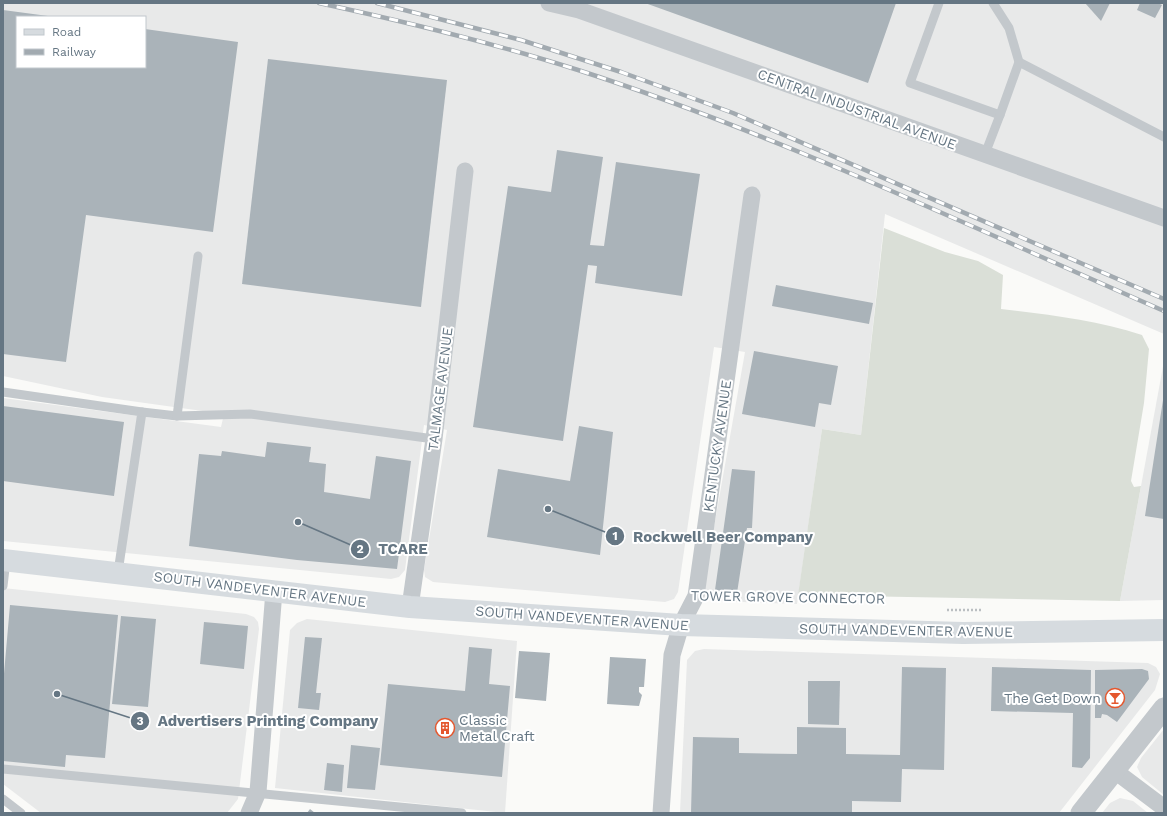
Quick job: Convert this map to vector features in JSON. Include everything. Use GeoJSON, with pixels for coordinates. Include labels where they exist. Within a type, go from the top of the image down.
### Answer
{"type":"FeatureCollection","features":[{"type":"Feature","properties":{"kind":"main road","name":"SOUTH VANDEVENTER AVENUE"},"geometry":{"type":"LineString","coordinates":[[5,560],[410,607],[681,625],[963,633],[1164,630]]}},
{"type":"Feature","properties":{"kind":"street","name":"CENTRAL INDUSTRIAL AVENUE"},"geometry":{"type":"LineString","coordinates":[[549,3],[580,10],[1164,218]]}},
{"type":"Feature","properties":{"kind":"street","name":"TALMAGE AVENUE"},"geometry":{"type":"LineString","coordinates":[[410,607],[434,439],[465,171]]}},
{"type":"Feature","properties":{"kind":"street","name":"KENTUCKY AVENUE"},"geometry":{"type":"LineString","coordinates":[[661,813],[672,655],[681,625],[696,596],[752,195]]}},
{"type":"Feature","properties":{"kind":"street"},"geometry":{"type":"LineString","coordinates":[[249,813],[258,792],[274,591]]}},
{"type":"Feature","properties":{"kind":"street"},"geometry":{"type":"LineString","coordinates":[[1081,813],[1164,708]]}},
{"type":"Feature","properties":{"kind":"street"},"geometry":{"type":"LineString","coordinates":[[1115,771],[1164,808]]}},
{"type":"Feature","properties":{"kind":"lane"},"geometry":{"type":"LineString","coordinates":[[939,3],[910,83],[1000,115]]}},
{"type":"Feature","properties":{"kind":"lane"},"geometry":{"type":"LineString","coordinates":[[985,154],[1019,62],[1009,28],[992,3]]}},
{"type":"Feature","properties":{"kind":"lane"},"geometry":{"type":"LineString","coordinates":[[1019,62],[1164,137]]}},
{"type":"Feature","properties":{"kind":"lane"},"geometry":{"type":"LineString","coordinates":[[177,416],[198,256]]}},
{"type":"Feature","properties":{"kind":"lane"},"geometry":{"type":"LineString","coordinates":[[3,392],[177,416],[250,414],[434,439]]}},
{"type":"Feature","properties":{"kind":"lane"},"geometry":{"type":"LineString","coordinates":[[118,572],[142,412]]}},
{"type":"Feature","properties":{"kind":"lane"},"geometry":{"type":"LineString","coordinates":[[3,586],[5,560]]}},
{"type":"Feature","properties":{"kind":"lane"},"geometry":{"type":"LineString","coordinates":[[3,769],[258,792],[462,813]]}},
{"type":"Feature","properties":{"kind":"lane"},"geometry":{"type":"LineString","coordinates":[[3,799],[21,813]]}},
{"type":"Feature","properties":{"kind":"path"},"geometry":{"type":"LineString","coordinates":[[940,610],[986,610]]}},
{"type":"Feature","properties":{"kind":"shaded area"},"geometry":{"type":"Polygon","coordinates":[[[3,3],[1164,3],[1164,334],[885,214],[861,435],[822,429],[797,604],[715,601],[708,597],[703,589],[745,352],[714,347],[678,592],[674,599],[665,602],[433,582],[425,577],[424,570],[447,430],[424,425],[405,570],[399,577],[391,579],[3,541],[3,398],[221,427],[224,414],[102,397],[3,376],[3,3]]]}},
{"type":"Feature","properties":{"kind":"shaded area"},"geometry":{"type":"Polygon","coordinates":[[[884,228],[945,252],[978,261],[1003,275],[1001,309],[1107,325],[1142,335],[1149,349],[1144,403],[1131,481],[1134,487],[1141,486],[1120,601],[798,595],[822,429],[861,435],[884,228]]]}},
{"type":"Feature","properties":{"kind":"shaded area"},"geometry":{"type":"Polygon","coordinates":[[[1164,361],[1164,600],[1120,601],[1141,486],[1164,361]]]}},
{"type":"Feature","properties":{"kind":"shaded area"},"geometry":{"type":"Polygon","coordinates":[[[3,588],[246,614],[254,617],[258,622],[259,629],[238,799],[227,813],[41,813],[3,784],[3,588]]]}},
{"type":"Feature","properties":{"kind":"shaded area"},"geometry":{"type":"Polygon","coordinates":[[[307,619],[517,641],[505,813],[275,788],[290,630],[297,623],[307,619]]]}},
{"type":"Feature","properties":{"kind":"shaded area"},"geometry":{"type":"Polygon","coordinates":[[[704,649],[1148,663],[1156,667],[1160,674],[1155,690],[1059,813],[680,813],[687,660],[695,651],[704,649]]]}},
{"type":"Feature","properties":{"kind":"shaded area"},"geometry":{"type":"Polygon","coordinates":[[[1164,729],[1164,795],[1142,777],[1137,767],[1141,758],[1164,729]]]}},
{"type":"Feature","properties":{"kind":"shaded area"},"geometry":{"type":"Polygon","coordinates":[[[1120,798],[1133,801],[1148,813],[1102,813],[1110,803],[1120,798]]]}},
{"type":"Feature","properties":{"kind":"building"},"geometry":{"type":"Polygon","coordinates":[[[645,3],[896,3],[868,83],[645,3]]]}},
{"type":"Feature","properties":{"kind":"building"},"geometry":{"type":"Polygon","coordinates":[[[1085,3],[1110,3],[1101,21],[1085,3]]]}},
{"type":"Feature","properties":{"kind":"building"},"geometry":{"type":"Polygon","coordinates":[[[1140,3],[1158,3],[1162,5],[1155,18],[1137,10],[1140,3]]]}},
{"type":"Feature","properties":{"kind":"building"},"geometry":{"type":"Polygon","coordinates":[[[3,10],[48,16],[16,16],[16,68],[146,68],[146,29],[238,42],[213,232],[86,215],[66,362],[3,354],[3,10]]]}},
{"type":"Feature","properties":{"kind":"building"},"geometry":{"type":"Polygon","coordinates":[[[268,59],[447,80],[421,307],[242,284],[268,59]]]}},
{"type":"Feature","properties":{"kind":"building"},"geometry":{"type":"Polygon","coordinates":[[[557,150],[603,157],[590,245],[604,246],[616,162],[700,174],[682,296],[595,283],[597,266],[588,265],[563,441],[473,427],[508,186],[551,192],[557,150]]]}},
{"type":"Feature","properties":{"kind":"building"},"geometry":{"type":"Polygon","coordinates":[[[776,285],[873,303],[869,324],[772,306],[776,285]]]}},
{"type":"Feature","properties":{"kind":"building"},"geometry":{"type":"Polygon","coordinates":[[[754,351],[838,366],[831,405],[819,403],[815,427],[742,414],[754,351]]]}},
{"type":"Feature","properties":{"kind":"building"},"geometry":{"type":"Polygon","coordinates":[[[1164,400],[1164,519],[1145,516],[1164,400]]]}},
{"type":"Feature","properties":{"kind":"building"},"geometry":{"type":"Polygon","coordinates":[[[3,406],[124,422],[114,496],[3,481],[3,406]]]}},
{"type":"Feature","properties":{"kind":"building"},"geometry":{"type":"Polygon","coordinates":[[[579,426],[613,432],[600,555],[487,537],[498,469],[570,481],[579,426]]]}},
{"type":"Feature","properties":{"kind":"building"},"geometry":{"type":"Polygon","coordinates":[[[267,442],[311,447],[309,462],[326,464],[324,492],[370,499],[376,456],[411,461],[397,569],[297,560],[189,546],[199,454],[221,456],[222,451],[265,457],[267,442]]]}},
{"type":"Feature","properties":{"kind":"building"},"geometry":{"type":"Polygon","coordinates":[[[732,469],[755,471],[752,528],[747,528],[737,593],[715,590],[732,469]]]}},
{"type":"Feature","properties":{"kind":"building"},"geometry":{"type":"Polygon","coordinates":[[[10,605],[118,615],[105,758],[66,755],[65,767],[3,761],[3,685],[10,605]]]}},
{"type":"Feature","properties":{"kind":"building"},"geometry":{"type":"Polygon","coordinates":[[[121,616],[156,619],[148,707],[112,704],[121,616]]]}},
{"type":"Feature","properties":{"kind":"building"},"geometry":{"type":"Polygon","coordinates":[[[204,622],[248,626],[244,669],[200,664],[204,622]]]}},
{"type":"Feature","properties":{"kind":"building"},"geometry":{"type":"Polygon","coordinates":[[[305,637],[322,638],[316,693],[321,693],[319,710],[298,708],[305,637]]]}},
{"type":"Feature","properties":{"kind":"building","name":"Classic Metal Craft"},"geometry":{"type":"Polygon","coordinates":[[[469,647],[492,649],[489,684],[510,686],[502,777],[380,765],[388,684],[465,691],[469,647]]]}},
{"type":"Feature","properties":{"kind":"building"},"geometry":{"type":"Polygon","coordinates":[[[519,651],[550,653],[546,701],[515,698],[519,651]]]}},
{"type":"Feature","properties":{"kind":"building"},"geometry":{"type":"Polygon","coordinates":[[[610,657],[646,659],[644,687],[639,687],[639,692],[642,695],[639,706],[607,704],[610,657]]]}},
{"type":"Feature","properties":{"kind":"building"},"geometry":{"type":"Polygon","coordinates":[[[902,667],[946,668],[944,770],[902,769],[901,802],[852,801],[852,813],[691,813],[693,737],[739,738],[739,753],[797,754],[797,727],[846,728],[846,754],[900,755],[902,667]]]}},
{"type":"Feature","properties":{"kind":"building"},"geometry":{"type":"Polygon","coordinates":[[[992,667],[1091,670],[1090,758],[1082,768],[1072,767],[1073,713],[991,711],[992,667]]]}},
{"type":"Feature","properties":{"kind":"building","name":"The Get Down"},"geometry":{"type":"Polygon","coordinates":[[[1142,669],[1148,671],[1149,679],[1117,722],[1107,715],[1102,714],[1101,718],[1095,718],[1095,670],[1142,669]]]}},
{"type":"Feature","properties":{"kind":"building"},"geometry":{"type":"Polygon","coordinates":[[[808,681],[840,681],[839,725],[808,724],[808,681]]]}},
{"type":"Feature","properties":{"kind":"building"},"geometry":{"type":"Polygon","coordinates":[[[351,745],[380,748],[375,790],[347,788],[351,745]]]}},
{"type":"Feature","properties":{"kind":"building"},"geometry":{"type":"Polygon","coordinates":[[[327,763],[344,765],[342,792],[324,790],[327,763]]]}},
{"type":"Feature","properties":{"kind":"building"},"geometry":{"type":"Polygon","coordinates":[[[310,809],[315,813],[307,813],[310,809]]]}},
{"type":"Feature","properties":{"kind":"railway"},"geometry":{"type":"LineString","coordinates":[[319,3],[417,25],[482,42],[578,70],[653,96],[727,123],[874,183],[1164,311]]}},
{"type":"Feature","properties":{"kind":"railway"},"geometry":{"type":"LineString","coordinates":[[377,3],[521,40],[621,72],[733,113],[1164,299]]}},
{"type":"Feature","properties":{"kind":"place","name":"Rockwell Beer Company"},"geometry":{"type":"Point","coordinates":[548,509]}},
{"type":"Feature","properties":{"kind":"place","name":"TCARE"},"geometry":{"type":"Point","coordinates":[298,522]}},
{"type":"Feature","properties":{"kind":"place","name":"Advertisers Printing Company"},"geometry":{"type":"Point","coordinates":[57,694]}},
{"type":"Feature","properties":{"kind":"place","name":"The Get Down"},"geometry":{"type":"Point","coordinates":[1115,698]}},
{"type":"Feature","properties":{"kind":"place","name":"Classic Metal Craft"},"geometry":{"type":"Point","coordinates":[445,728]}}]}
